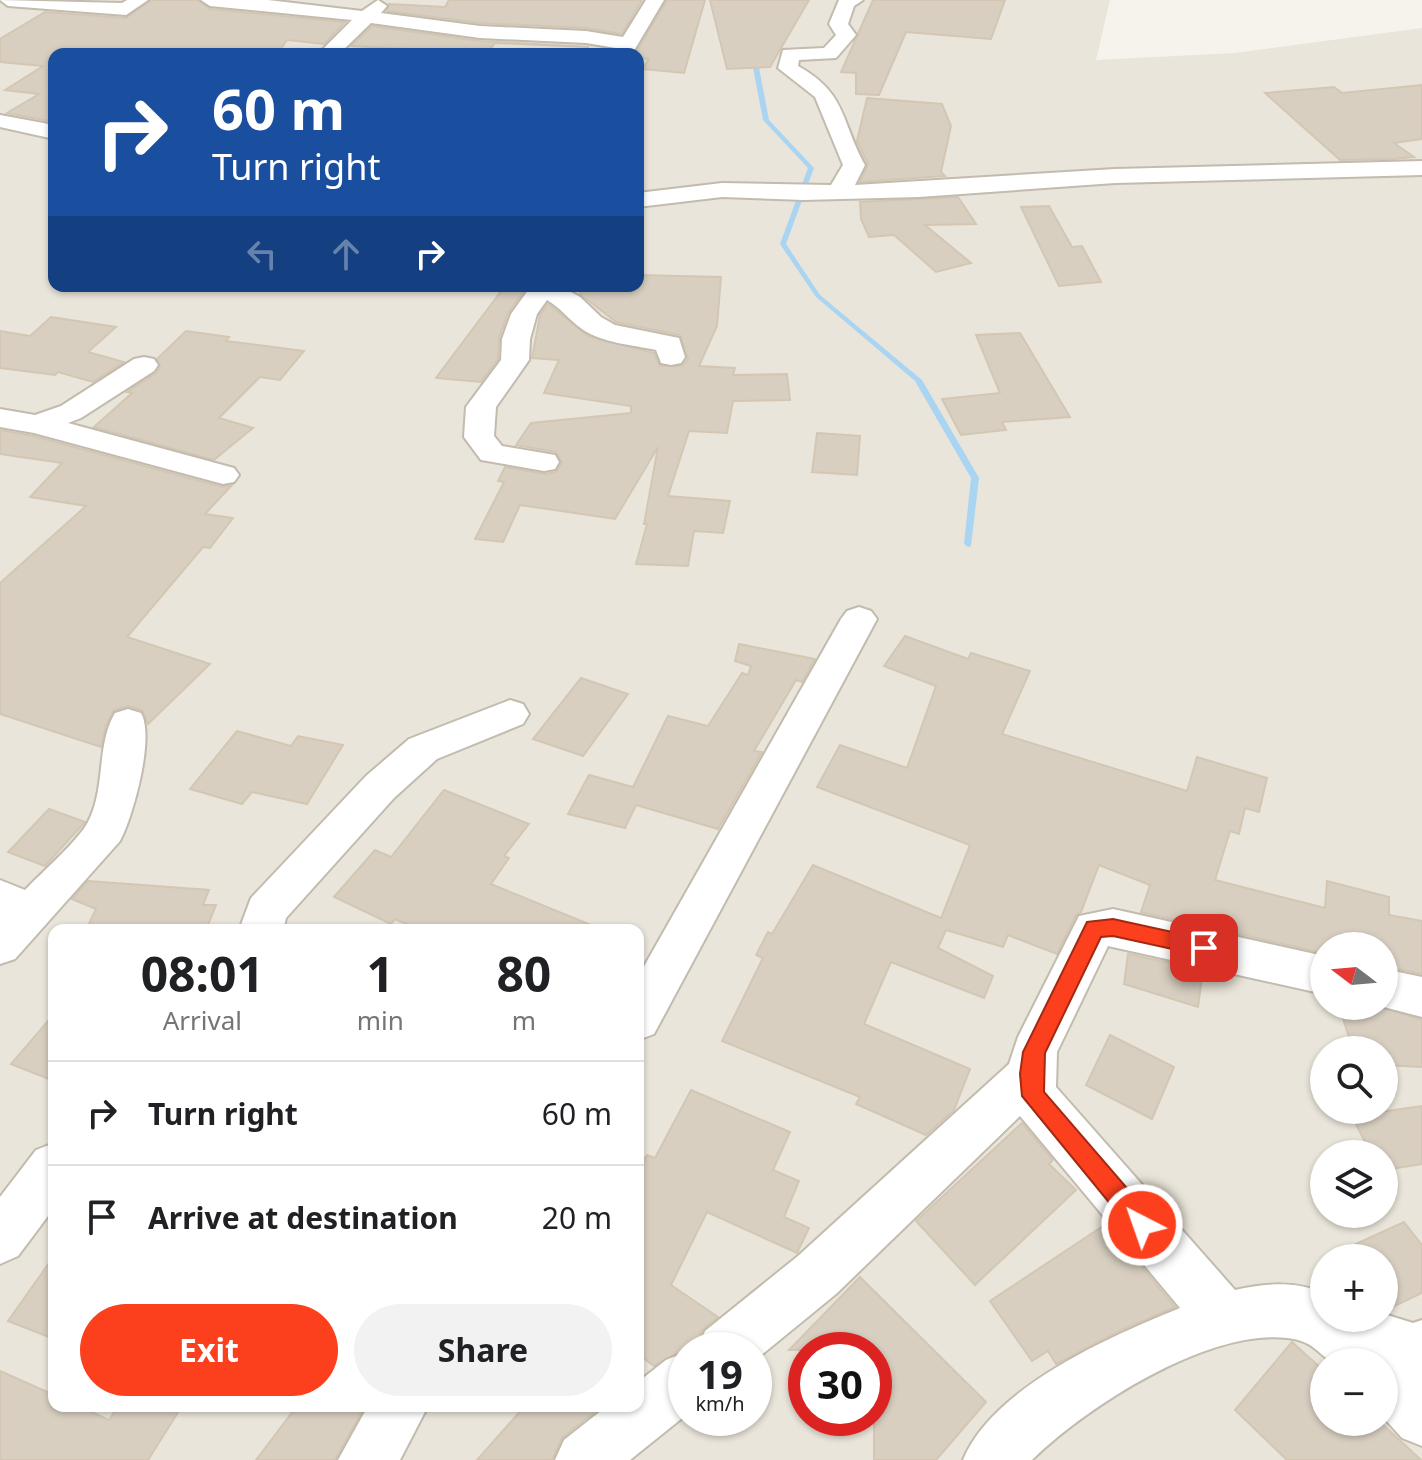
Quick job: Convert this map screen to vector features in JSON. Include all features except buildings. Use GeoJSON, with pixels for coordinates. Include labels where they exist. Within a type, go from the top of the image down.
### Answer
{"type":"FeatureCollection","features":[{"type":"Feature","properties":{"kind":"street"},"geometry":{"type":"LineString","coordinates":[[8,0],[79,2],[126,9],[139,0]]}},
{"type":"Feature","properties":{"kind":"street"},"geometry":{"type":"LineString","coordinates":[[210,0],[324,11],[365,19],[480,32],[586,37],[622,48]]}},
{"type":"Feature","properties":{"kind":"street"},"geometry":{"type":"LineString","coordinates":[[334,48],[385,0]]}},
{"type":"Feature","properties":{"kind":"street"},"geometry":{"type":"LineString","coordinates":[[626,48],[655,0]]}},
{"type":"Feature","properties":{"kind":"street"},"geometry":{"type":"LineString","coordinates":[[839,192],[854,165],[841,143],[826,98],[812,83],[788,68],[790,54],[829,54],[846,35],[838,24],[846,3],[854,0]]}},
{"type":"Feature","properties":{"kind":"street"},"geometry":{"type":"LineString","coordinates":[[0,121],[48,131]]}},
{"type":"Feature","properties":{"kind":"street"},"geometry":{"type":"LineString","coordinates":[[644,199],[722,190],[919,190],[1115,176],[1422,168]]}},
{"type":"Feature","properties":{"kind":"street"},"geometry":{"type":"LineString","coordinates":[[539,292],[524,314],[516,339],[515,360],[481,407],[479,437],[492,454],[544,462]]}},
{"type":"Feature","properties":{"kind":"street"},"geometry":{"type":"LineString","coordinates":[[553,292],[571,303],[591,323],[607,331],[669,344],[671,357]]}},
{"type":"Feature","properties":{"kind":"street"},"geometry":{"type":"LineString","coordinates":[[37,424],[71,412],[144,365]]}},
{"type":"Feature","properties":{"kind":"street"},"geometry":{"type":"LineString","coordinates":[[0,418],[37,424],[223,475]]}},
{"type":"Feature","properties":{"kind":"street"},"geometry":{"type":"LineString","coordinates":[[644,1009],[859,619]]}},
{"type":"Feature","properties":{"kind":"street"},"geometry":{"type":"LineString","coordinates":[[262,924],[266,910],[380,787],[423,749],[510,714]]}},
{"type":"Feature","properties":{"kind":"street"},"geometry":{"type":"LineString","coordinates":[[0,946],[15,906],[106,830],[119,785],[128,723]]}},
{"type":"Feature","properties":{"kind":"street"},"geometry":{"type":"LineString","coordinates":[[1225,1319],[1033,1096],[1031,1074],[1034,1052],[1094,929],[1113,927],[1310,972]]}},
{"type":"Feature","properties":{"kind":"street"},"geometry":{"type":"LineString","coordinates":[[1398,991],[1422,997]]}},
{"type":"Feature","properties":{"kind":"street"},"geometry":{"type":"LineString","coordinates":[[746,1332],[817,1275],[994,1105],[1031,1074]]}},
{"type":"Feature","properties":{"kind":"street"},"geometry":{"type":"LineString","coordinates":[[0,1238],[48,1175]]}},
{"type":"Feature","properties":{"kind":"street"},"geometry":{"type":"LineString","coordinates":[[992,1460],[1018,1432],[1075,1388],[1190,1329],[1225,1319],[1253,1312],[1305,1312],[1352,1344],[1414,1351],[1422,1347]]}},
{"type":"Feature","properties":{"kind":"street"},"geometry":{"type":"LineString","coordinates":[[1398,1392],[1422,1418]]}},
{"type":"Feature","properties":{"kind":"street"},"geometry":{"type":"LineString","coordinates":[[584,1460],[668,1394]]}},
{"type":"Feature","properties":{"kind":"street"},"geometry":{"type":"LineString","coordinates":[[367,1460],[396,1412]]}},
{"type":"Feature","properties":{"kind":"shaded area"},"geometry":{"type":"Polygon","coordinates":[[[0,0],[1110,0],[1096,60],[1235,53],[1422,28],[1422,1460],[0,1460],[0,0]]]}},
{"type":"Feature","properties":{"kind":"waterway"},"geometry":{"type":"LineString","coordinates":[[754,57],[766,120],[811,168],[783,244],[818,296],[918,380],[975,478],[968,544]]}},
{"type":"Feature","properties":{"kind":"route"},"geometry":{"type":"LineString","coordinates":[[1142,1225],[1033,1096],[1031,1074],[1034,1052],[1094,929],[1113,927],[1204,948]]}}]}
